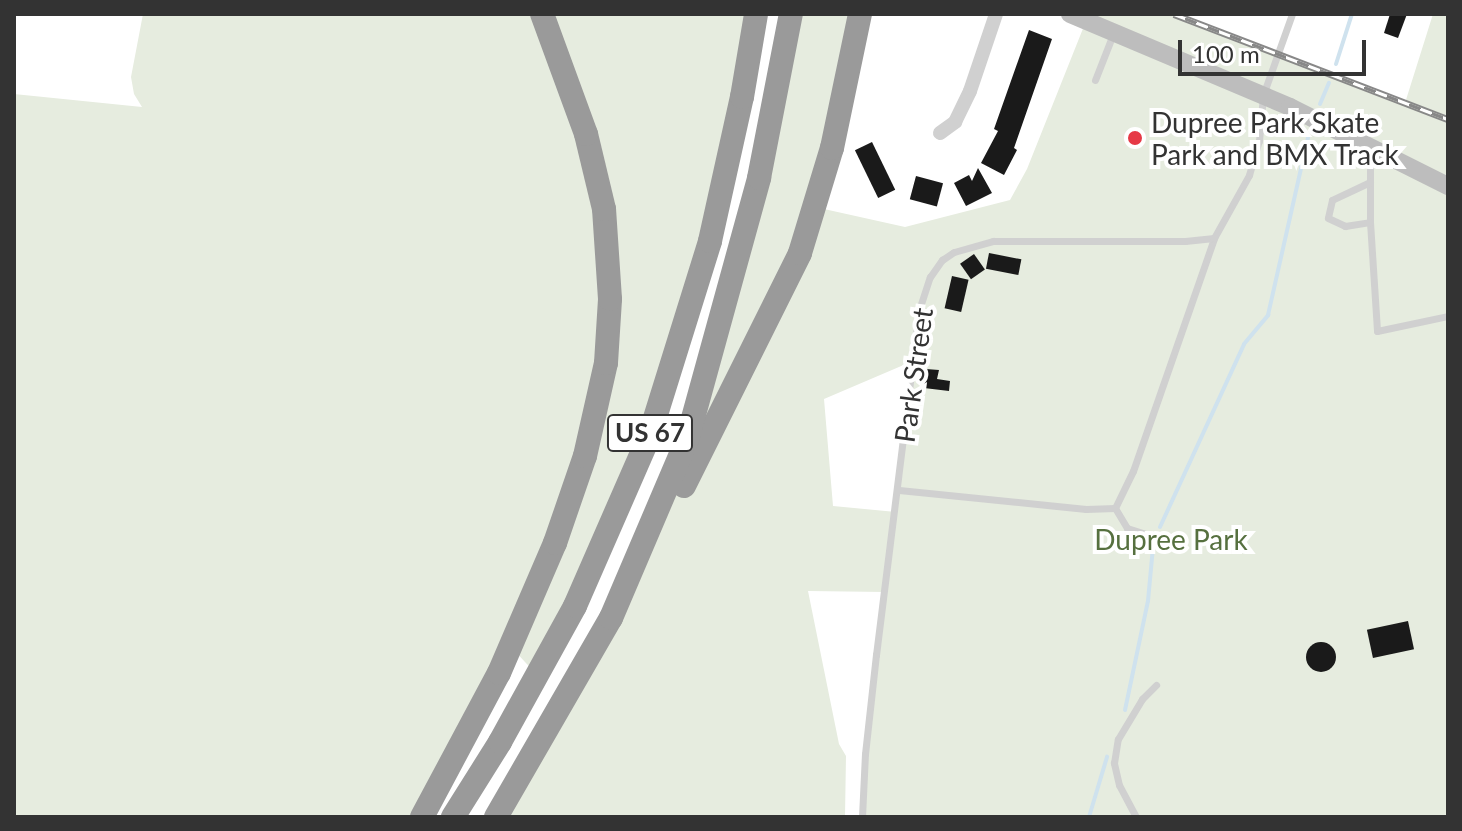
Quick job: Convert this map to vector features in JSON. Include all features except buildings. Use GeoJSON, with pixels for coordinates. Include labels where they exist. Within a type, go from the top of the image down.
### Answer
{"type":"FeatureCollection","features":[{"type":"Feature","properties":{"kind":"highway"},"geometry":{"type":"LineString","coordinates":[[422,817],[520,628],[585,456],[606,363],[610,299],[604,209],[586,134],[542,14]]}},
{"type":"Feature","properties":{"kind":"highway","name":"US 67"},"geometry":{"type":"LineString","coordinates":[[453,817],[500,742],[575,606],[650,434],[710,241],[742,97],[756,14]]}},
{"type":"Feature","properties":{"kind":"highway","name":"US 67"},"geometry":{"type":"LineString","coordinates":[[496,817],[570,694],[635,567],[687,440],[740,256],[759,178],[791,14]]}},
{"type":"Feature","properties":{"kind":"highway"},"geometry":{"type":"LineString","coordinates":[[635,567],[681,491],[800,253],[832,148],[860,14]]}},
{"type":"Feature","properties":{"kind":"street"},"geometry":{"type":"LineString","coordinates":[[940,133],[955,122],[970,91],[996,14]]}},
{"type":"Feature","properties":{"kind":"street"},"geometry":{"type":"LineString","coordinates":[[1070,14],[1263,95],[1448,186]]}},
{"type":"Feature","properties":{"kind":"lane"},"geometry":{"type":"LineString","coordinates":[[1115,508],[1133,471],[1214,238],[1249,175],[1259,141],[1263,95],[1292,14]]}},
{"type":"Feature","properties":{"kind":"lane"},"geometry":{"type":"LineString","coordinates":[[1095,80],[1114,32]]}},
{"type":"Feature","properties":{"kind":"lane"},"geometry":{"type":"LineString","coordinates":[[1370,148],[1370,222],[1377,331],[1448,316]]}},
{"type":"Feature","properties":{"kind":"lane"},"geometry":{"type":"LineString","coordinates":[[1370,182],[1332,200],[1328,218],[1345,226],[1370,222]]}},
{"type":"Feature","properties":{"kind":"lane","name":"Park Street"},"geometry":{"type":"LineString","coordinates":[[862,817],[865,754],[919,310],[930,277],[942,260],[969,247],[993,241],[1185,241],[1214,238]]}},
{"type":"Feature","properties":{"kind":"lane"},"geometry":{"type":"LineString","coordinates":[[899,490],[1086,509],[1115,508]]}},
{"type":"Feature","properties":{"kind":"lane"},"geometry":{"type":"LineString","coordinates":[[1115,508],[1127,528],[1145,534],[1168,536]]}},
{"type":"Feature","properties":{"kind":"lane"},"geometry":{"type":"LineString","coordinates":[[1136,817],[1119,785],[1114,763],[1118,739],[1142,699],[1156,685]]}},
{"type":"Feature","properties":{"kind":"green space"},"geometry":{"type":"Polygon","coordinates":[[[143,14],[756,14],[681,338],[538,676],[512,648],[413,817],[14,817],[14,94],[142,107],[134,94],[131,77],[143,14]]]}},
{"type":"Feature","properties":{"kind":"green space","name":"Dupree Park"},"geometry":{"type":"Polygon","coordinates":[[[791,14],[860,14],[815,207],[905,227],[1010,200],[1027,169],[1086,21],[1070,14],[1174,14],[1405,103],[1433,14],[1448,14],[1448,817],[862,817],[865,754],[885,592],[808,591],[839,744],[846,756],[845,817],[496,817],[533,757],[687,440],[791,14]],[[913,361],[824,399],[833,506],[896,512],[913,361]]]}},
{"type":"Feature","properties":{"kind":"waterway"},"geometry":{"type":"LineString","coordinates":[[1336,64],[1352,14]]}},
{"type":"Feature","properties":{"kind":"waterway"},"geometry":{"type":"LineString","coordinates":[[1320,104],[1329,83]]}},
{"type":"Feature","properties":{"kind":"waterway"},"geometry":{"type":"LineString","coordinates":[[1160,527],[1244,344],[1268,315],[1308,137]]}},
{"type":"Feature","properties":{"kind":"waterway"},"geometry":{"type":"LineString","coordinates":[[1125,710],[1148,601],[1153,547]]}},
{"type":"Feature","properties":{"kind":"waterway"},"geometry":{"type":"LineString","coordinates":[[1089,817],[1107,757]]}},
{"type":"Feature","properties":{"kind":"railway"},"geometry":{"type":"LineString","coordinates":[[1174,14],[1448,119]]}},
{"type":"Feature","properties":{"kind":"place","name":"Dupree Park Skate Park and BMX Track"},"geometry":{"type":"Point","coordinates":[1135,138]}}]}
